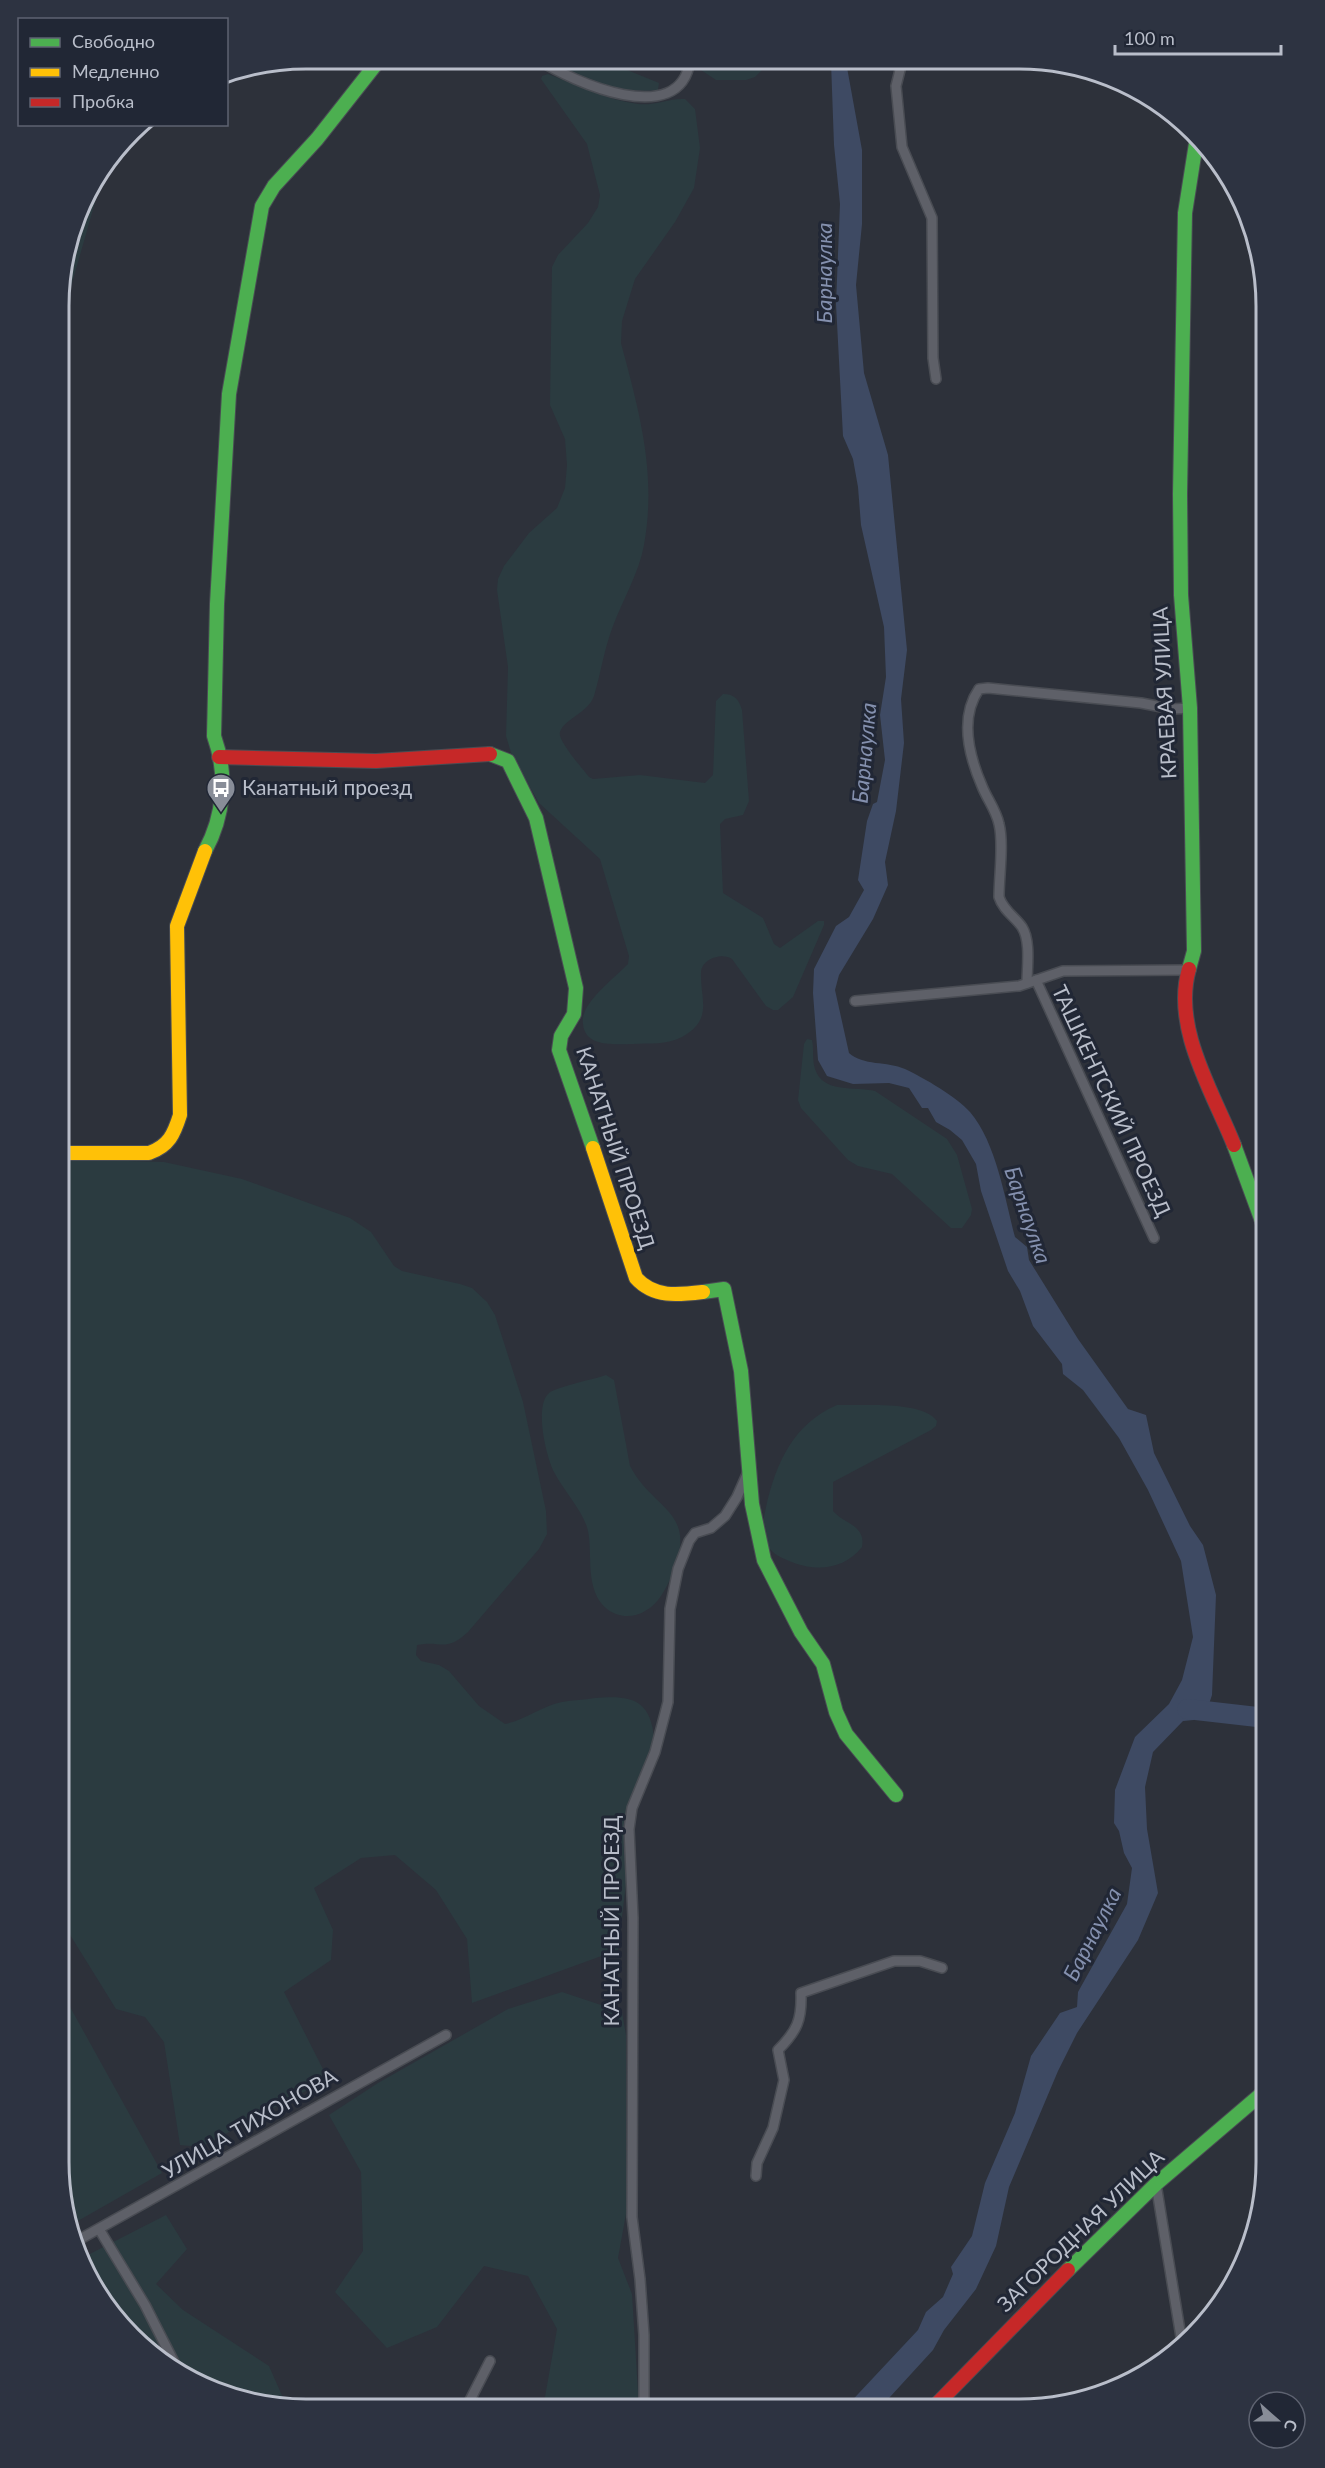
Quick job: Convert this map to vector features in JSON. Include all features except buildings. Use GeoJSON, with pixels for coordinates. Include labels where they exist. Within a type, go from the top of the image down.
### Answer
{"type":"FeatureCollection","features":[{"type":"Feature","properties":{"kind":"street"},"geometry":{"type":"LineString","coordinates":[[69,1153],[149,1153],[162,1149],[171,1139],[180,1115],[177,926],[221,814],[222,785],[214,736],[229,394],[262,206],[277,178],[299,159],[372,69]]}},
{"type":"Feature","properties":{"kind":"street"},"geometry":{"type":"LineString","coordinates":[[556,69],[585,84],[627,95],[649,97],[666,93],[680,84],[688,69]]}},
{"type":"Feature","properties":{"kind":"street"},"geometry":{"type":"LineString","coordinates":[[900,69],[896,86],[902,147],[932,218],[933,358],[936,379]]}},
{"type":"Feature","properties":{"kind":"street","name":"КРАЕВАЯ УЛИЦА"},"geometry":{"type":"LineString","coordinates":[[1195,148],[1185,213],[1180,395],[1181,595],[1190,708],[1194,951],[1188,970],[1185,1007],[1194,1050],[1228,1130],[1256,1205]]}},
{"type":"Feature","properties":{"kind":"street","name":"ТАШКЕНТСКИЙ ПРОЕЗД"},"geometry":{"type":"LineString","coordinates":[[1154,1238],[1032,982],[1026,935],[1022,927],[1002,905],[999,897],[1001,848],[999,824],[992,802],[982,788],[968,740],[967,724],[972,699],[982,688],[1130,702],[1172,709],[1190,708]]}},
{"type":"Feature","properties":{"kind":"street","name":"КАНАТНЫЙ ПРОЕЗД"},"geometry":{"type":"LineString","coordinates":[[219,757],[376,760],[488,753],[508,761],[536,818],[576,988],[574,1014],[561,1036],[560,1050],[583,1115],[626,1254],[636,1279],[650,1291],[669,1294],[724,1289],[741,1371],[752,1504],[764,1560],[801,1632],[823,1664],[836,1712],[846,1734],[896,1795]]}},
{"type":"Feature","properties":{"kind":"street"},"geometry":{"type":"LineString","coordinates":[[855,1001],[1032,982],[1064,971],[1188,970]]}},
{"type":"Feature","properties":{"kind":"street","name":"КАНАТНЫЙ ПРОЕЗД"},"geometry":{"type":"LineString","coordinates":[[644,2399],[644,2335],[632,2217],[633,1918],[629,1830],[632,1808],[655,1752],[668,1702],[670,1609],[678,1569],[689,1541],[695,1533],[711,1528],[725,1516],[737,1497],[750,1467]]}},
{"type":"Feature","properties":{"kind":"street"},"geometry":{"type":"LineString","coordinates":[[756,2176],[757,2163],[773,2128],[784,2080],[778,2050],[791,2037],[802,2015],[801,1994],[894,1961],[920,1961],[942,1968]]}},
{"type":"Feature","properties":{"kind":"street","name":"УЛИЦА ТИХОНОВА"},"geometry":{"type":"LineString","coordinates":[[82,2238],[446,2035]]}},
{"type":"Feature","properties":{"kind":"street","name":"ЗАГОРОДНАЯ УЛИЦА"},"geometry":{"type":"LineString","coordinates":[[942,2399],[1156,2184],[1256,2099]]}},
{"type":"Feature","properties":{"kind":"street"},"geometry":{"type":"LineString","coordinates":[[1156,2184],[1181,2334]]}},
{"type":"Feature","properties":{"kind":"street"},"geometry":{"type":"LineString","coordinates":[[99,2229],[145,2305],[171,2356]]}},
{"type":"Feature","properties":{"kind":"street"},"geometry":{"type":"LineString","coordinates":[[471,2399],[490,2361]]}},
{"type":"Feature","properties":{"kind":"shaded area"},"geometry":{"type":"Polygon","coordinates":[[[565,69],[625,69],[659,83],[658,90],[617,88],[565,69]]]}},
{"type":"Feature","properties":{"kind":"shaded area"},"geometry":{"type":"Polygon","coordinates":[[[763,69],[755,77],[746,80],[716,80],[701,70],[763,69]]]}},
{"type":"Feature","properties":{"kind":"shaded area"},"geometry":{"type":"Polygon","coordinates":[[[548,74],[592,92],[626,102],[644,104],[685,99],[695,109],[700,148],[694,188],[675,222],[635,279],[622,321],[621,343],[640,418],[647,467],[647,518],[642,555],[610,635],[594,696],[587,707],[562,727],[560,736],[571,754],[593,779],[640,775],[705,783],[713,775],[716,701],[723,694],[733,696],[742,710],[749,801],[743,815],[725,819],[720,824],[723,893],[763,918],[774,944],[780,948],[818,921],[824,921],[793,997],[778,1010],[766,1006],[732,959],[723,956],[713,958],[702,968],[703,1008],[698,1023],[682,1037],[664,1042],[602,1043],[595,1041],[585,1032],[583,1020],[587,1007],[628,964],[629,956],[600,859],[539,803],[512,756],[506,736],[508,667],[497,590],[498,579],[504,566],[529,533],[557,508],[565,488],[567,465],[565,439],[550,405],[552,267],[558,255],[588,223],[598,207],[600,195],[587,144],[541,79],[542,76],[548,74]]]}},
{"type":"Feature","properties":{"kind":"shaded area"},"geometry":{"type":"Polygon","coordinates":[[[98,194],[70,287],[77,245],[98,194]]]}},
{"type":"Feature","properties":{"kind":"shaded area"},"geometry":{"type":"Polygon","coordinates":[[[807,1039],[812,1040],[815,1069],[825,1082],[832,1086],[875,1091],[947,1139],[957,1155],[972,1209],[971,1215],[962,1228],[951,1228],[892,1174],[858,1166],[848,1160],[801,1108],[798,1100],[804,1044],[807,1039]]]}},
{"type":"Feature","properties":{"kind":"shaded area"},"geometry":{"type":"Polygon","coordinates":[[[69,1159],[164,1162],[242,1179],[350,1218],[371,1232],[394,1266],[402,1271],[472,1288],[487,1302],[495,1315],[523,1402],[546,1511],[547,1534],[539,1549],[468,1632],[448,1644],[417,1645],[416,1655],[421,1661],[439,1665],[449,1671],[479,1706],[505,1724],[562,1702],[618,1697],[636,1702],[643,1707],[652,1724],[654,1737],[635,1809],[618,1950],[472,2003],[467,1939],[436,1890],[395,1855],[361,1858],[314,1888],[333,1930],[331,1960],[284,1992],[328,2079],[201,2147],[180,2145],[164,2042],[145,2017],[116,2009],[69,1933],[69,1159]]]}},
{"type":"Feature","properties":{"kind":"shaded area"},"geometry":{"type":"Polygon","coordinates":[[[606,1375],[614,1380],[630,1466],[650,1493],[670,1513],[677,1524],[680,1537],[679,1554],[662,1595],[650,1608],[631,1616],[611,1612],[595,1592],[586,1524],[554,1472],[543,1431],[542,1409],[549,1393],[606,1375]]]}},
{"type":"Feature","properties":{"kind":"shaded area"},"geometry":{"type":"Polygon","coordinates":[[[837,1405],[905,1407],[929,1414],[937,1421],[936,1426],[931,1430],[833,1482],[833,1511],[857,1529],[861,1534],[862,1547],[846,1561],[837,1565],[817,1567],[797,1564],[769,1549],[766,1543],[763,1525],[770,1491],[781,1460],[798,1434],[822,1413],[837,1405]]]}},
{"type":"Feature","properties":{"kind":"shaded area"},"geometry":{"type":"Polygon","coordinates":[[[562,1992],[622,2012],[626,2035],[626,2214],[618,2258],[632,2294],[638,2399],[545,2399],[557,2329],[528,2276],[484,2266],[437,2327],[387,2348],[335,2292],[363,2251],[361,2172],[329,2115],[378,2083],[508,2009],[562,1992]]]}},
{"type":"Feature","properties":{"kind":"shaded area"},"geometry":{"type":"Polygon","coordinates":[[[69,2005],[162,2173],[77,2222],[71,2193],[69,2162],[69,2005]]]}},
{"type":"Feature","properties":{"kind":"shaded area"},"geometry":{"type":"Polygon","coordinates":[[[166,2215],[187,2249],[156,2284],[183,2310],[269,2366],[283,2397],[245,2391],[216,2381],[201,2375],[162,2350],[118,2306],[93,2267],[88,2255],[166,2215]]]}},
{"type":"Feature","properties":{"kind":"water"},"geometry":{"type":"Polygon","coordinates":[[[831,69],[847,69],[862,150],[862,224],[856,285],[864,373],[888,455],[907,650],[901,699],[904,743],[896,811],[885,862],[888,885],[873,919],[839,975],[835,990],[849,1053],[861,1060],[898,1067],[921,1077],[957,1100],[979,1124],[993,1155],[1015,1237],[1027,1247],[1029,1260],[1078,1339],[1128,1409],[1146,1415],[1154,1453],[1190,1526],[1203,1545],[1216,1595],[1212,1695],[1204,1719],[1183,1721],[1153,1752],[1145,1787],[1147,1829],[1158,1893],[1138,1940],[1077,2033],[1058,2071],[1009,2187],[996,2246],[976,2289],[944,2330],[933,2350],[888,2399],[853,2399],[918,2330],[926,2312],[943,2297],[953,2274],[951,2267],[972,2236],[985,2183],[1015,2113],[1031,2056],[1060,2013],[1077,2007],[1078,1992],[1127,1904],[1132,1868],[1124,1853],[1119,1831],[1114,1823],[1115,1790],[1135,1737],[1169,1704],[1182,1680],[1193,1637],[1181,1561],[1148,1490],[1119,1438],[1083,1390],[1063,1374],[1062,1364],[1033,1326],[1020,1291],[1008,1271],[981,1191],[976,1164],[962,1140],[936,1122],[928,1108],[922,1108],[909,1088],[889,1083],[853,1084],[827,1076],[818,1060],[813,993],[814,969],[836,926],[849,917],[864,890],[858,880],[867,821],[873,804],[877,802],[885,760],[880,715],[886,677],[884,627],[861,525],[853,459],[843,436],[836,304],[840,204],[834,145],[831,69]]]}},
{"type":"Feature","properties":{"kind":"waterway"},"geometry":{"type":"LineString","coordinates":[[1187,1709],[1256,1717]]}},
{"type":"Feature","properties":{"kind":"traffic: fast"},"geometry":{"type":"LineString","coordinates":[[205,851],[216,824],[222,795],[221,766],[214,736],[217,604],[229,394],[262,206],[274,186],[317,139],[372,69]]}},
{"type":"Feature","properties":{"kind":"traffic: fast"},"geometry":{"type":"LineString","coordinates":[[1189,969],[1194,951],[1190,708],[1181,595],[1180,494],[1185,213],[1195,148]]}},
{"type":"Feature","properties":{"kind":"traffic: fast"},"geometry":{"type":"LineString","coordinates":[[490,754],[508,761],[536,818],[576,988],[574,1014],[561,1036],[559,1050],[593,1148]]}},
{"type":"Feature","properties":{"kind":"traffic: fast"},"geometry":{"type":"LineString","coordinates":[[1234,1145],[1256,1205]]}},
{"type":"Feature","properties":{"kind":"traffic: fast"},"geometry":{"type":"LineString","coordinates":[[703,1292],[724,1289],[741,1371],[752,1504],[764,1560],[801,1632],[823,1664],[836,1712],[846,1734],[896,1795]]}},
{"type":"Feature","properties":{"kind":"traffic: fast"},"geometry":{"type":"LineString","coordinates":[[1068,2270],[1156,2184],[1256,2099]]}},
{"type":"Feature","properties":{"kind":"traffic: slow"},"geometry":{"type":"LineString","coordinates":[[69,1153],[149,1153],[161,1147],[173,1134],[180,1115],[177,926],[205,851]]}},
{"type":"Feature","properties":{"kind":"traffic: slow"},"geometry":{"type":"LineString","coordinates":[[593,1148],[636,1278],[651,1289],[667,1294],[703,1292]]}},
{"type":"Feature","properties":{"kind":"traffic: jam"},"geometry":{"type":"LineString","coordinates":[[219,757],[376,761],[490,754]]}},
{"type":"Feature","properties":{"kind":"traffic: jam"},"geometry":{"type":"LineString","coordinates":[[1189,969],[1185,991],[1190,1037],[1206,1082],[1234,1145]]}},
{"type":"Feature","properties":{"kind":"traffic: jam"},"geometry":{"type":"LineString","coordinates":[[942,2399],[1068,2270]]}},
{"type":"Feature","properties":{"kind":"place","name":"Канатный проезд"},"geometry":{"type":"Point","coordinates":[221,814]}},
{"type":"Feature","properties":{"kind":"water label","name":"Барнаулка"},"geometry":{"type":"Point","coordinates":[824,273]}},
{"type":"Feature","properties":{"kind":"water label","name":"Барнаулка"},"geometry":{"type":"Point","coordinates":[864,753]}},
{"type":"Feature","properties":{"kind":"water label","name":"Барнаулка"},"geometry":{"type":"Point","coordinates":[1028,1215]}},
{"type":"Feature","properties":{"kind":"water label","name":"Барнаулка"},"geometry":{"type":"Point","coordinates":[1092,1934]}}]}
